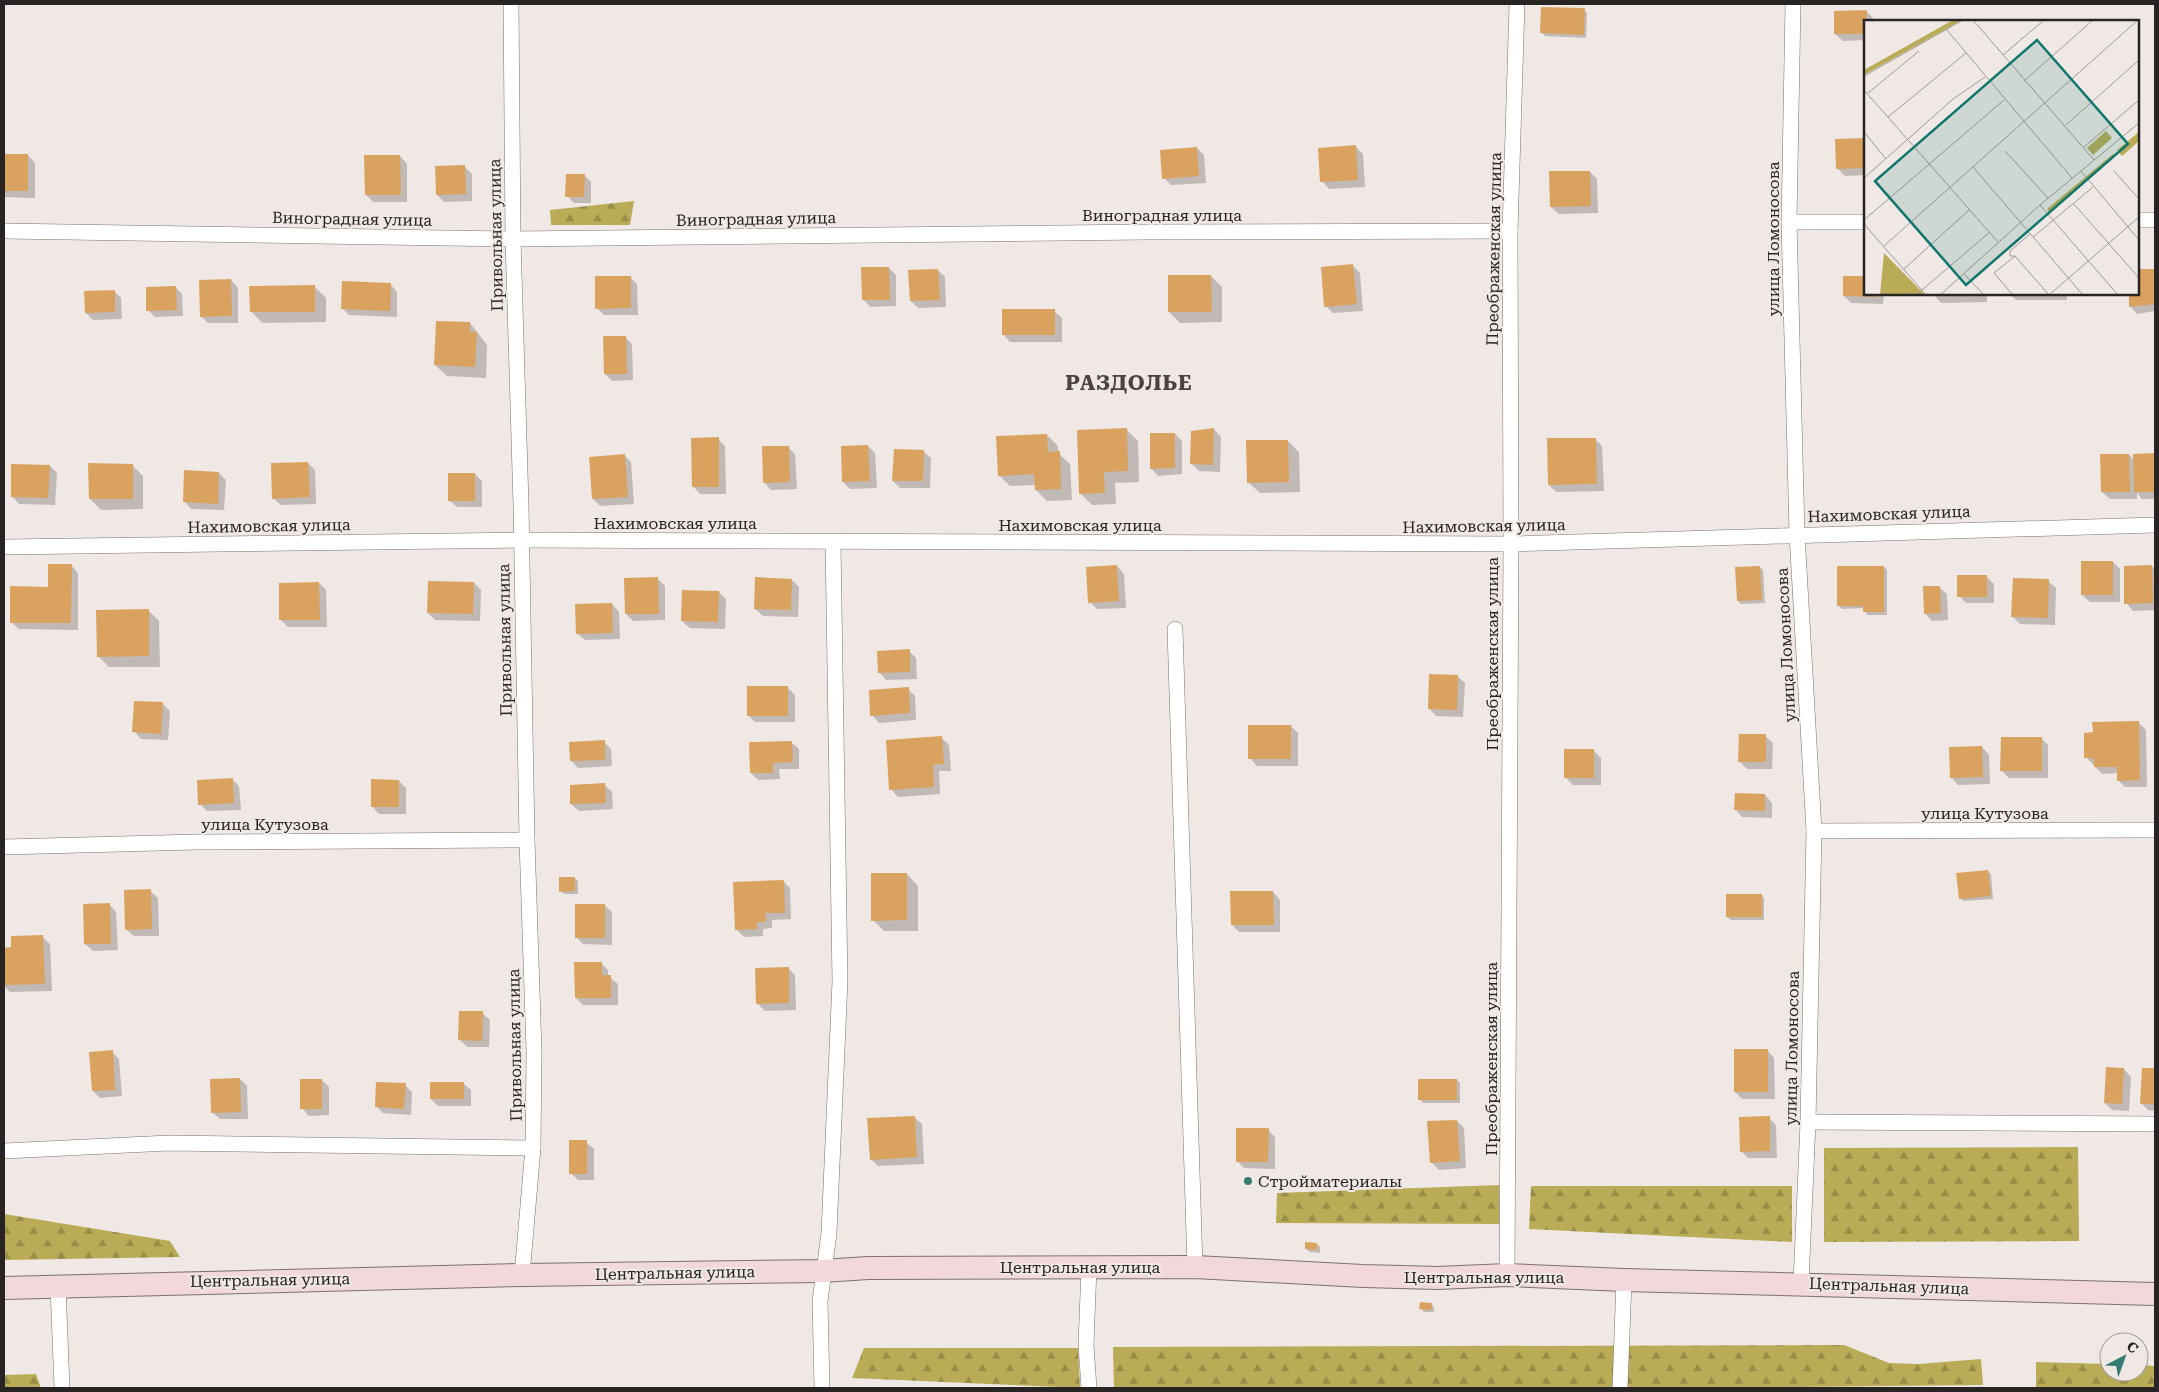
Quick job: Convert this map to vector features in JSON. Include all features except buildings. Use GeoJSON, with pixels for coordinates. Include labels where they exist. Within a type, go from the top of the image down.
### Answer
{"type":"FeatureCollection","features":[{"type":"Feature","properties":{"kind":"main road","name":"Центральная улица"},"geometry":{"type":"LineString","coordinates":[[4,1288],[522,1275],[823,1271],[868,1268],[1195,1267],[1438,1278],[1507,1275],[1624,1280],[1801,1283],[2155,1294]]}},
{"type":"Feature","properties":{"kind":"street","name":"Привольная улица"},"geometry":{"type":"LineString","coordinates":[[511,4],[512,239],[521,540],[526,840],[534,1051],[533,1148],[522,1275]]}},
{"type":"Feature","properties":{"kind":"street","name":"Преображенская улица"},"geometry":{"type":"LineString","coordinates":[[1507,1275],[1510,231],[1517,4]]}},
{"type":"Feature","properties":{"kind":"street","name":"улица Ломоносова"},"geometry":{"type":"LineString","coordinates":[[1793,4],[1788,222],[1797,534],[1814,832],[1808,1122],[1801,1283]]}},
{"type":"Feature","properties":{"kind":"street"},"geometry":{"type":"LineString","coordinates":[[2139,220],[2155,220]]}},
{"type":"Feature","properties":{"kind":"street"},"geometry":{"type":"LineString","coordinates":[[1788,222],[1864,222]]}},
{"type":"Feature","properties":{"kind":"street","name":"Виноградная улица"},"geometry":{"type":"LineString","coordinates":[[4,231],[512,239],[1154,232],[1510,231]]}},
{"type":"Feature","properties":{"kind":"street","name":"Нахимовская улица"},"geometry":{"type":"LineString","coordinates":[[4,547],[521,540],[1510,544],[1797,534],[2155,525]]}},
{"type":"Feature","properties":{"kind":"street"},"geometry":{"type":"LineString","coordinates":[[822,1388],[820,1300],[828,1233],[840,981],[833,542]]}},
{"type":"Feature","properties":{"kind":"street"},"geometry":{"type":"LineString","coordinates":[[1175,629],[1195,1267]]}},
{"type":"Feature","properties":{"kind":"street","name":"улица Кутузова"},"geometry":{"type":"LineString","coordinates":[[1814,832],[2155,830]]}},
{"type":"Feature","properties":{"kind":"street","name":"улица Кутузова"},"geometry":{"type":"LineString","coordinates":[[4,847],[197,842],[526,840]]}},
{"type":"Feature","properties":{"kind":"street"},"geometry":{"type":"LineString","coordinates":[[1808,1122],[2155,1124]]}},
{"type":"Feature","properties":{"kind":"street"},"geometry":{"type":"LineString","coordinates":[[4,1150],[169,1143],[533,1148]]}},
{"type":"Feature","properties":{"kind":"street"},"geometry":{"type":"LineString","coordinates":[[1089,1267],[1086,1345],[1089,1388]]}},
{"type":"Feature","properties":{"kind":"street"},"geometry":{"type":"LineString","coordinates":[[1620,1388],[1624,1280]]}},
{"type":"Feature","properties":{"kind":"street"},"geometry":{"type":"LineString","coordinates":[[58,1286],[62,1388]]}},
{"type":"Feature","properties":{"kind":"green space"},"geometry":{"type":"Polygon","coordinates":[[[634,201],[630,225],[551,225],[550,210],[634,201]]]}},
{"type":"Feature","properties":{"kind":"green space"},"geometry":{"type":"Polygon","coordinates":[[[2078,1147],[2079,1241],[1824,1242],[1824,1148],[2078,1147]]]}},
{"type":"Feature","properties":{"kind":"green space"},"geometry":{"type":"Polygon","coordinates":[[[1499,1185],[1500,1224],[1276,1223],[1277,1193],[1499,1185]]]}},
{"type":"Feature","properties":{"kind":"green space"},"geometry":{"type":"Polygon","coordinates":[[[1531,1186],[1792,1186],[1792,1242],[1529,1229],[1531,1186]]]}},
{"type":"Feature","properties":{"kind":"green space"},"geometry":{"type":"Polygon","coordinates":[[[4,1214],[170,1241],[180,1257],[4,1260],[4,1214]]]}},
{"type":"Feature","properties":{"kind":"green space"},"geometry":{"type":"Polygon","coordinates":[[[1844,1345],[1889,1363],[1918,1364],[1981,1359],[1983,1385],[1706,1388],[1114,1388],[1113,1347],[1844,1345]]]}},
{"type":"Feature","properties":{"kind":"green space"},"geometry":{"type":"Polygon","coordinates":[[[864,1348],[1078,1348],[1080,1388],[852,1378],[864,1348]]]}},
{"type":"Feature","properties":{"kind":"green space"},"geometry":{"type":"Polygon","coordinates":[[[2036,1362],[2099,1364],[2099,1382],[2149,1382],[2149,1366],[2155,1366],[2155,1388],[2036,1388],[2036,1362]]]}},
{"type":"Feature","properties":{"kind":"green space"},"geometry":{"type":"Polygon","coordinates":[[[36,1374],[41,1388],[4,1388],[4,1375],[36,1374]]]}},
{"type":"Feature","properties":{"kind":"place","name":"Стройматериалы"},"geometry":{"type":"Point","coordinates":[1248,1181]}},
{"type":"Feature","properties":{"kind":"district","name":"РАЗДОЛЬЕ"},"geometry":{"type":"Point","coordinates":[1129,383]}}]}
